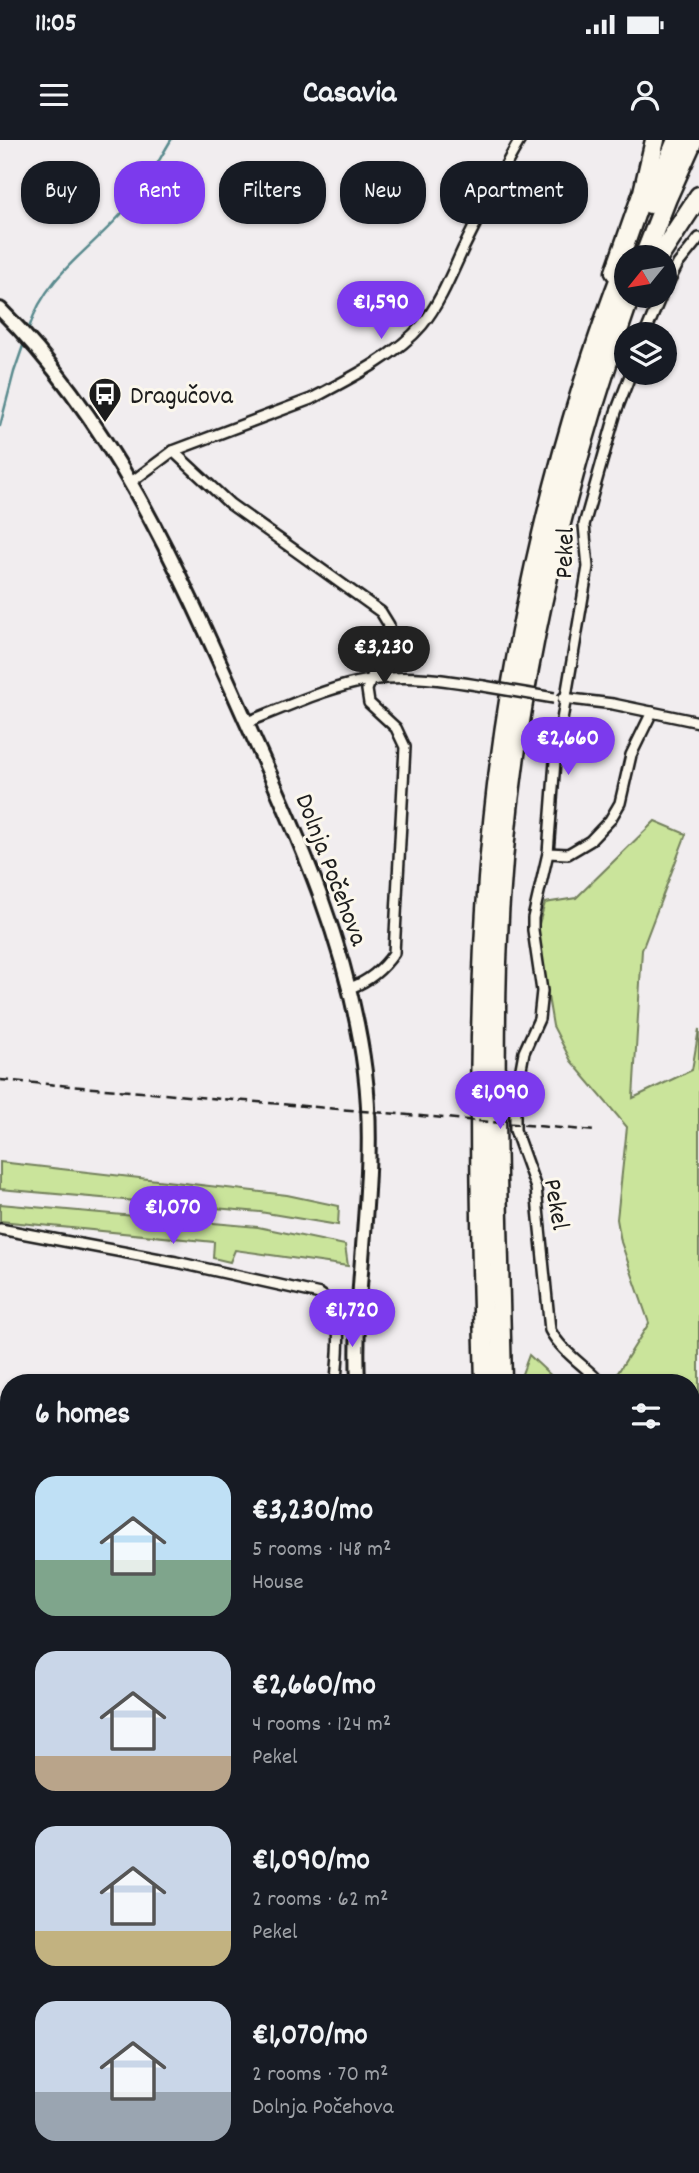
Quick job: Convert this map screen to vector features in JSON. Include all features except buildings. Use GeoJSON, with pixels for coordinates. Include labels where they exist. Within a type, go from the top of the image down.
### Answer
{"type":"FeatureCollection","features":[{"type":"Feature","properties":{"kind":"highway"},"geometry":{"type":"LineString","coordinates":[[611,302],[610,286],[643,192],[655,140]]}},
{"type":"Feature","properties":{"kind":"highway"},"geometry":{"type":"LineString","coordinates":[[633,245],[677,140]]}},
{"type":"Feature","properties":{"kind":"highway"},"geometry":{"type":"LineString","coordinates":[[649,245],[693,140]]}},
{"type":"Feature","properties":{"kind":"highway"},"geometry":{"type":"LineString","coordinates":[[667,245],[699,196]]}},
{"type":"Feature","properties":{"kind":"highway"},"geometry":{"type":"LineString","coordinates":[[497,1374],[481,1221],[480,1072],[488,876],[508,701],[543,538],[574,419],[614,294]]}},
{"type":"Feature","properties":{"kind":"highway"},"geometry":{"type":"LineString","coordinates":[[498,1374],[495,1097],[497,960],[509,817],[523,705],[538,625],[572,477],[626,308]]}},
{"type":"Feature","properties":{"kind":"highway"},"geometry":{"type":"LineString","coordinates":[[609,355],[621,340],[634,308]]}},
{"type":"Feature","properties":{"kind":"main road","name":"Dolnja Počehova"},"geometry":{"type":"LineString","coordinates":[[0,309],[55,368],[89,415],[183,580],[329,914],[350,988],[365,1076],[369,1151],[358,1304],[358,1374]]}},
{"type":"Feature","properties":{"kind":"street"},"geometry":{"type":"LineString","coordinates":[[130,483],[173,451],[311,399],[382,358],[413,334],[437,303],[520,140]]}},
{"type":"Feature","properties":{"kind":"street"},"geometry":{"type":"LineString","coordinates":[[677,266],[699,238]]}},
{"type":"Feature","properties":{"kind":"street","name":"Pekel"},"geometry":{"type":"LineString","coordinates":[[592,1374],[564,1346],[556,1342],[550,1330],[536,1188],[515,1130],[514,1101],[524,1052],[539,1019],[542,991],[533,930],[548,853],[555,761],[588,568],[584,525],[616,412],[626,385]]}},
{"type":"Feature","properties":{"kind":"street"},"geometry":{"type":"LineString","coordinates":[[173,451],[230,504],[381,611],[389,625],[367,690],[369,703],[396,728],[405,747],[394,953],[373,975],[350,988]]}},
{"type":"Feature","properties":{"kind":"street"},"geometry":{"type":"LineString","coordinates":[[247,722],[324,692],[370,680],[429,678],[554,698],[612,704],[699,722]]}},
{"type":"Feature","properties":{"kind":"street"},"geometry":{"type":"LineString","coordinates":[[548,853],[568,854],[590,841],[610,820],[620,803],[631,755],[652,712]]}},
{"type":"Feature","properties":{"kind":"street"},"geometry":{"type":"LineString","coordinates":[[0,1229],[176,1262],[320,1294],[329,1300],[336,1318],[336,1374]]}},
{"type":"Feature","properties":{"kind":"green space"},"geometry":{"type":"Polygon","coordinates":[[[655,821],[686,834],[642,950],[633,1098],[692,1070],[699,1029],[699,1374],[617,1374],[649,1323],[621,1242],[617,1219],[627,1127],[571,1061],[553,1026],[537,931],[545,903],[576,898],[655,821]]]}},
{"type":"Feature","properties":{"kind":"green space"},"geometry":{"type":"Polygon","coordinates":[[[0,1162],[287,1195],[339,1206],[338,1225],[260,1212],[0,1189],[0,1162]]]}},
{"type":"Feature","properties":{"kind":"green space"},"geometry":{"type":"Polygon","coordinates":[[[0,1204],[258,1227],[345,1245],[348,1266],[235,1250],[230,1262],[213,1258],[214,1242],[0,1221],[0,1204]]]}},
{"type":"Feature","properties":{"kind":"green space"},"geometry":{"type":"Polygon","coordinates":[[[529,1355],[549,1374],[522,1374],[529,1355]]]}},
{"type":"Feature","properties":{"kind":"waterway"},"geometry":{"type":"LineString","coordinates":[[29,328],[46,293],[69,265],[130,204],[171,140]]}},
{"type":"Feature","properties":{"kind":"waterway"},"geometry":{"type":"LineString","coordinates":[[0,426],[24,343]]}},
{"type":"Feature","properties":{"kind":"railway"},"geometry":{"type":"LineString","coordinates":[[0,1080],[596,1131]]}},
{"type":"Feature","properties":{"kind":"place","name":"Dragučova"},"geometry":{"type":"Point","coordinates":[105,424]}}]}
